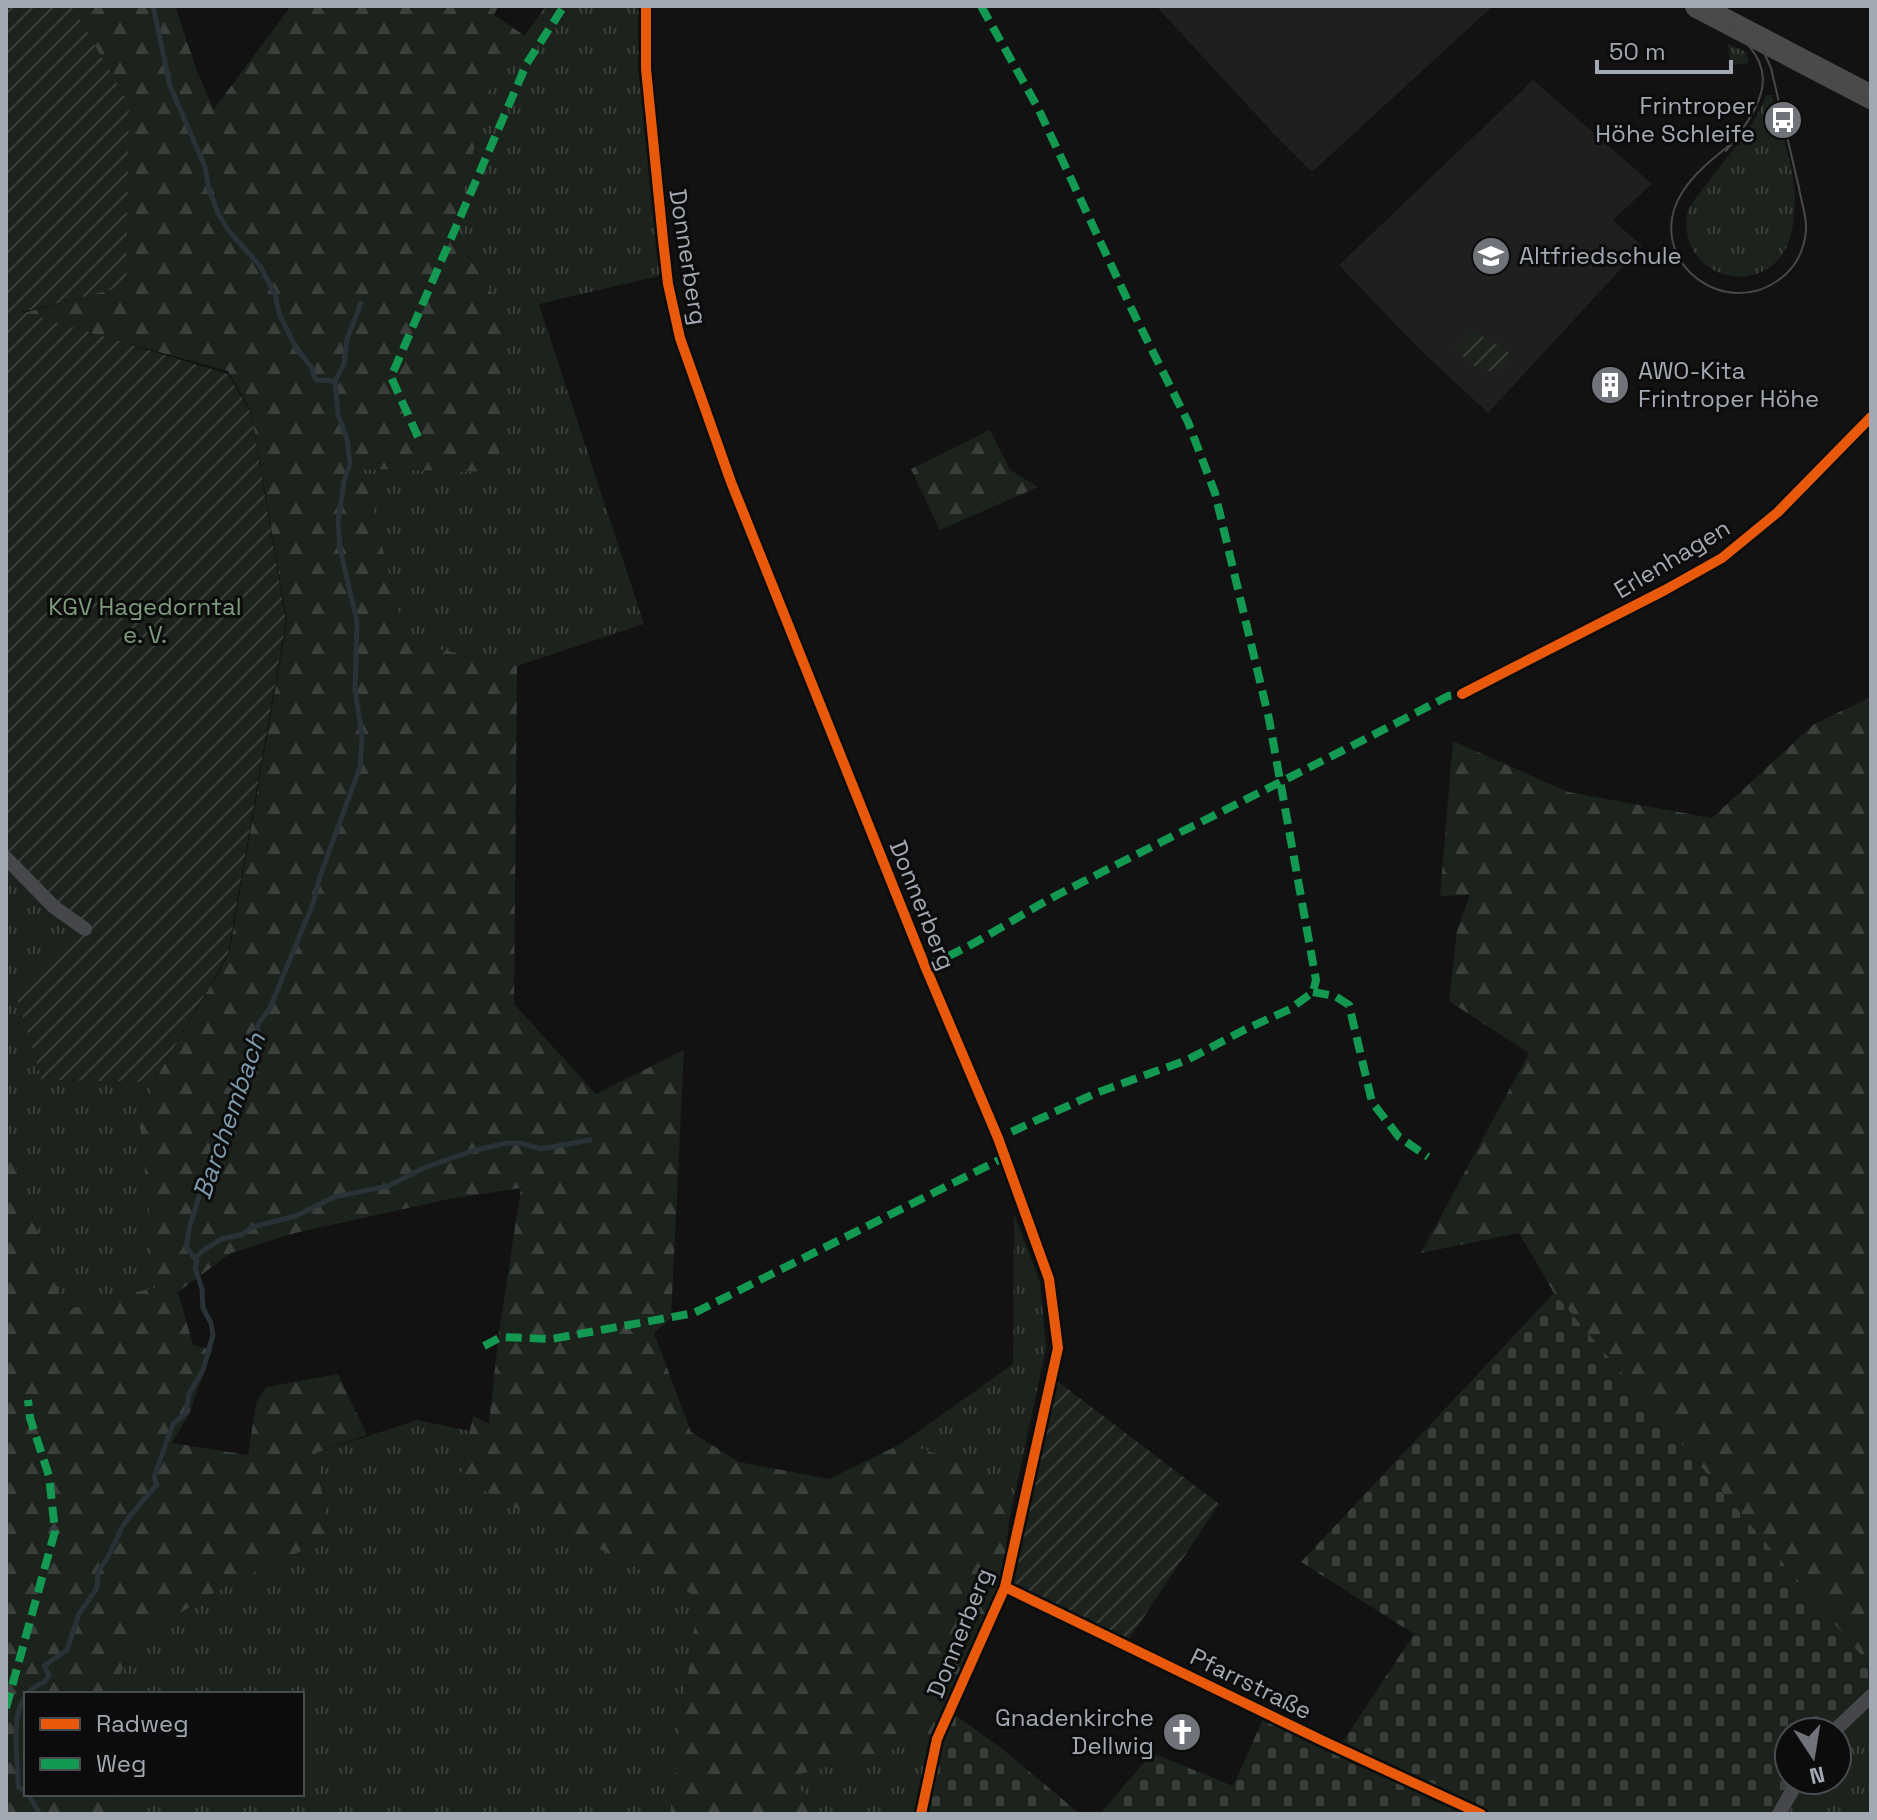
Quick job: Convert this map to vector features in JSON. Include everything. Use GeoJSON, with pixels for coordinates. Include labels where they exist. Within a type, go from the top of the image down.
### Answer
{"type":"FeatureCollection","features":[{"type":"Feature","properties":{"kind":"main road"},"geometry":{"type":"LineString","coordinates":[[1697,6],[1871,97]]}},
{"type":"Feature","properties":{"kind":"street","name":"Donnerberg"},"geometry":{"type":"LineString","coordinates":[[646,6],[646,69],[660,213],[668,284],[680,338],[731,482],[925,966],[998,1138],[1049,1279],[1058,1348],[1005,1587],[937,1739],[934,1754]]}},
{"type":"Feature","properties":{"kind":"street","name":"Erlenhagen"},"geometry":{"type":"LineString","coordinates":[[1462,694],[1722,558],[1778,512],[1871,417]]}},
{"type":"Feature","properties":{"kind":"street"},"geometry":{"type":"LineString","coordinates":[[6,858],[54,907],[85,929]]}},
{"type":"Feature","properties":{"kind":"street","name":"Pfarrstraße"},"geometry":{"type":"LineString","coordinates":[[1005,1587],[1481,1814]]}},
{"type":"Feature","properties":{"kind":"street"},"geometry":{"type":"LineString","coordinates":[[1850,1716],[1871,1696]]}},
{"type":"Feature","properties":{"kind":"street"},"geometry":{"type":"LineString","coordinates":[[921,1814],[931,1771]]}},
{"type":"Feature","properties":{"kind":"street"},"geometry":{"type":"LineString","coordinates":[[1779,1814],[1789,1796]]}},
{"type":"Feature","properties":{"kind":"shaded area"},"geometry":{"type":"Polygon","coordinates":[[[1156,6],[1493,6],[1312,172],[1156,6]]]}},
{"type":"Feature","properties":{"kind":"shaded area","name":"Altfriedschule"},"geometry":{"type":"Polygon","coordinates":[[[1533,80],[1652,184],[1613,220],[1642,246],[1488,413],[1416,346],[1339,265],[1533,80]]]}},
{"type":"Feature","properties":{"kind":"green space","name":"KGV Hagedorntal e. V."},"geometry":{"type":"Polygon","coordinates":[[[6,6],[72,6],[129,104],[126,286],[22,312],[228,374],[251,413],[286,621],[228,954],[154,1082],[42,1080],[17,997],[89,930],[6,854],[6,6]]]}},
{"type":"Feature","properties":{"kind":"green space"},"geometry":{"type":"Polygon","coordinates":[[[71,6],[175,6],[198,74],[214,109],[291,6],[498,6],[494,15],[525,36],[493,79],[452,230],[503,310],[499,472],[363,469],[406,642],[517,666],[514,1004],[596,1094],[684,1050],[671,1318],[654,1333],[691,1432],[739,1462],[829,1479],[903,1443],[981,1468],[1009,1521],[1002,1584],[935,1737],[789,1777],[822,1814],[670,1814],[698,1597],[503,1502],[461,1476],[473,1416],[489,1424],[499,1332],[521,1188],[449,1199],[295,1233],[231,1253],[178,1292],[193,1345],[212,1350],[189,1414],[172,1443],[248,1455],[256,1403],[266,1387],[338,1374],[367,1435],[316,1453],[329,1539],[240,1578],[130,1642],[116,1692],[24,1692],[24,1796],[118,1796],[122,1814],[6,1814],[6,1141],[65,1310],[157,1287],[140,1126],[154,1082],[229,954],[287,621],[251,411],[228,371],[20,314],[126,284],[71,6]]]}},
{"type":"Feature","properties":{"kind":"green space"},"geometry":{"type":"Polygon","coordinates":[[[546,6],[646,6],[663,275],[539,304],[644,624],[517,666],[406,643],[363,469],[499,472],[503,310],[452,230],[493,79],[546,6]]]}},
{"type":"Feature","properties":{"kind":"green space"},"geometry":{"type":"Polygon","coordinates":[[[1728,44],[1746,52],[1749,63],[1731,65],[1728,44]]]}},
{"type":"Feature","properties":{"kind":"green space"},"geometry":{"type":"Polygon","coordinates":[[[1766,95],[1772,95],[1792,171],[1795,197],[1788,244],[1775,263],[1763,271],[1749,276],[1720,273],[1696,255],[1688,237],[1687,215],[1695,199],[1748,129],[1766,95]]]}},
{"type":"Feature","properties":{"kind":"green space"},"geometry":{"type":"Polygon","coordinates":[[[1471,330],[1504,348],[1512,356],[1489,371],[1475,366],[1454,348],[1471,330]]]}},
{"type":"Feature","properties":{"kind":"green space"},"geometry":{"type":"Polygon","coordinates":[[[990,430],[1010,470],[1038,487],[940,530],[911,469],[990,430]]]}},
{"type":"Feature","properties":{"kind":"green space"},"geometry":{"type":"Polygon","coordinates":[[[1871,697],[1871,1667],[1554,1293],[1519,1233],[1421,1253],[1529,1053],[1449,1001],[1457,930],[1470,895],[1440,896],[1453,741],[1568,792],[1712,818],[1814,724],[1871,697]]]}},
{"type":"Feature","properties":{"kind":"green space"},"geometry":{"type":"Polygon","coordinates":[[[6,854],[89,930],[42,1080],[154,1082],[140,1127],[158,1287],[65,1310],[6,1141],[6,854]]]}},
{"type":"Feature","properties":{"kind":"green space"},"geometry":{"type":"Polygon","coordinates":[[[1014,1214],[1040,1282],[1046,1348],[1009,1521],[981,1468],[902,1443],[1013,1364],[1014,1214]]]}},
{"type":"Feature","properties":{"kind":"green space"},"geometry":{"type":"Polygon","coordinates":[[[1554,1293],[1871,1667],[1871,1703],[1853,1718],[1773,1716],[1773,1796],[1788,1796],[1774,1814],[1490,1814],[1342,1743],[1414,1634],[1301,1562],[1554,1293]]]}},
{"type":"Feature","properties":{"kind":"green space"},"geometry":{"type":"Polygon","coordinates":[[[1052,1377],[1219,1504],[1129,1639],[1009,1583],[1052,1377]]]}},
{"type":"Feature","properties":{"kind":"green space"},"geometry":{"type":"Polygon","coordinates":[[[417,1420],[470,1431],[461,1476],[503,1502],[698,1597],[670,1814],[122,1814],[118,1796],[304,1796],[304,1692],[116,1692],[130,1642],[240,1578],[329,1539],[316,1453],[417,1420]]]}},
{"type":"Feature","properties":{"kind":"green space"},"geometry":{"type":"Polygon","coordinates":[[[1871,1703],[1871,1814],[1774,1814],[1788,1796],[1853,1796],[1853,1718],[1871,1703]]]}},
{"type":"Feature","properties":{"kind":"green space"},"geometry":{"type":"Polygon","coordinates":[[[951,1712],[1001,1748],[1080,1814],[923,1814],[939,1741],[951,1712]]]}},
{"type":"Feature","properties":{"kind":"green space"},"geometry":{"type":"Polygon","coordinates":[[[1265,1715],[1474,1814],[1100,1814],[1152,1753],[1233,1786],[1265,1715]]]}},
{"type":"Feature","properties":{"kind":"green space"},"geometry":{"type":"Polygon","coordinates":[[[935,1737],[919,1814],[822,1814],[788,1777],[935,1737]]]}},
{"type":"Feature","properties":{"kind":"waterway","name":"Barchembach"},"geometry":{"type":"LineString","coordinates":[[30,1692],[45,1682],[49,1675],[44,1666],[67,1650],[79,1614],[97,1588],[98,1571],[122,1527],[157,1485],[154,1477],[173,1424],[186,1413],[189,1394],[203,1370],[213,1335],[203,1308],[202,1289],[195,1268],[197,1261],[186,1247],[190,1225],[216,1144],[230,1118],[235,1100],[234,1088],[258,1038],[258,1024],[270,1008],[314,901],[319,879],[360,767],[362,737],[355,689],[357,622],[340,548],[338,521],[350,464],[347,439],[338,415],[335,381],[316,380],[311,367],[296,348],[279,313],[275,294],[260,266],[219,215],[209,190],[205,167],[170,86],[153,6]]}},
{"type":"Feature","properties":{"kind":"waterway","name":"Barchembach"},"geometry":{"type":"LineString","coordinates":[[335,381],[344,364],[347,339],[361,303]]}},
{"type":"Feature","properties":{"kind":"waterway"},"geometry":{"type":"LineString","coordinates":[[195,1258],[222,1239],[243,1234],[252,1227],[296,1216],[334,1197],[388,1186],[426,1167],[469,1152],[506,1143],[541,1149],[590,1140]]}},
{"type":"Feature","properties":{"kind":"waterway","name":"Barchembach"},"geometry":{"type":"LineString","coordinates":[[24,1699],[18,1712],[16,1743],[18,1787],[24,1791]]}},
{"type":"Feature","properties":{"kind":"waterway","name":"Barchembach"},"geometry":{"type":"LineString","coordinates":[[29,1796],[40,1814]]}},
{"type":"Feature","properties":{"kind":"tram line"},"geometry":{"type":"LineString","coordinates":[[1690,6],[1733,29]]}},
{"type":"Feature","properties":{"kind":"tram line"},"geometry":{"type":"LineString","coordinates":[[1724,24],[1756,56],[1762,71],[1758,101],[1726,151]]}},
{"type":"Feature","properties":{"kind":"tram line"},"geometry":{"type":"LineString","coordinates":[[1731,144],[1699,171],[1683,191],[1672,216],[1672,240],[1681,261],[1696,278],[1716,289],[1739,293],[1763,288],[1786,274],[1800,254],[1806,230],[1804,209],[1771,68],[1763,50],[1744,27]]}},
{"type":"Feature","properties":{"kind":"tram line"},"geometry":{"type":"LineString","coordinates":[[1757,42],[1871,102]]}},
{"type":"Feature","properties":{"kind":"marked path"},"geometry":{"type":"LineString","coordinates":[[418,437],[391,377],[527,63],[564,6]]}},
{"type":"Feature","properties":{"kind":"marked path"},"geometry":{"type":"LineString","coordinates":[[981,6],[1038,108],[1188,422],[1215,493],[1269,719],[1316,980],[1313,992],[1290,1009],[1187,1060],[1096,1093],[998,1138]]}},
{"type":"Feature","properties":{"kind":"marked path"},"geometry":{"type":"LineString","coordinates":[[925,966],[1448,696],[1462,694]]}},
{"type":"Feature","properties":{"kind":"marked path"},"geometry":{"type":"LineString","coordinates":[[1313,992],[1335,996],[1349,1005],[1372,1102],[1399,1137],[1428,1157]]}},
{"type":"Feature","properties":{"kind":"marked path"},"geometry":{"type":"LineString","coordinates":[[484,1346],[501,1337],[552,1339],[694,1313],[1005,1157]]}},
{"type":"Feature","properties":{"kind":"marked path"},"geometry":{"type":"LineString","coordinates":[[6,1708],[55,1531],[49,1476],[30,1418],[28,1400]]}},
{"type":"Feature","properties":{"kind":"cycle path"},"geometry":{"type":"LineString","coordinates":[[646,6],[646,69],[663,240],[668,284],[680,338],[731,482],[925,966],[998,1138],[1049,1279],[1058,1348],[1005,1587],[937,1739],[921,1814]]}},
{"type":"Feature","properties":{"kind":"cycle path"},"geometry":{"type":"LineString","coordinates":[[1462,694],[1722,558],[1778,512],[1871,417]]}},
{"type":"Feature","properties":{"kind":"cycle path"},"geometry":{"type":"LineString","coordinates":[[1005,1587],[1481,1814]]}},
{"type":"Feature","properties":{"kind":"place","name":"Frintroper Höhe Schleife"},"geometry":{"type":"Point","coordinates":[1783,120]}},
{"type":"Feature","properties":{"kind":"place","name":"Altfriedschule"},"geometry":{"type":"Point","coordinates":[1491,256]}},
{"type":"Feature","properties":{"kind":"place","name":"AWO-Kita Frintroper Höhe"},"geometry":{"type":"Point","coordinates":[1610,385]}},
{"type":"Feature","properties":{"kind":"place","name":"Gnadenkirche Dellwig"},"geometry":{"type":"Point","coordinates":[1182,1732]}}]}
